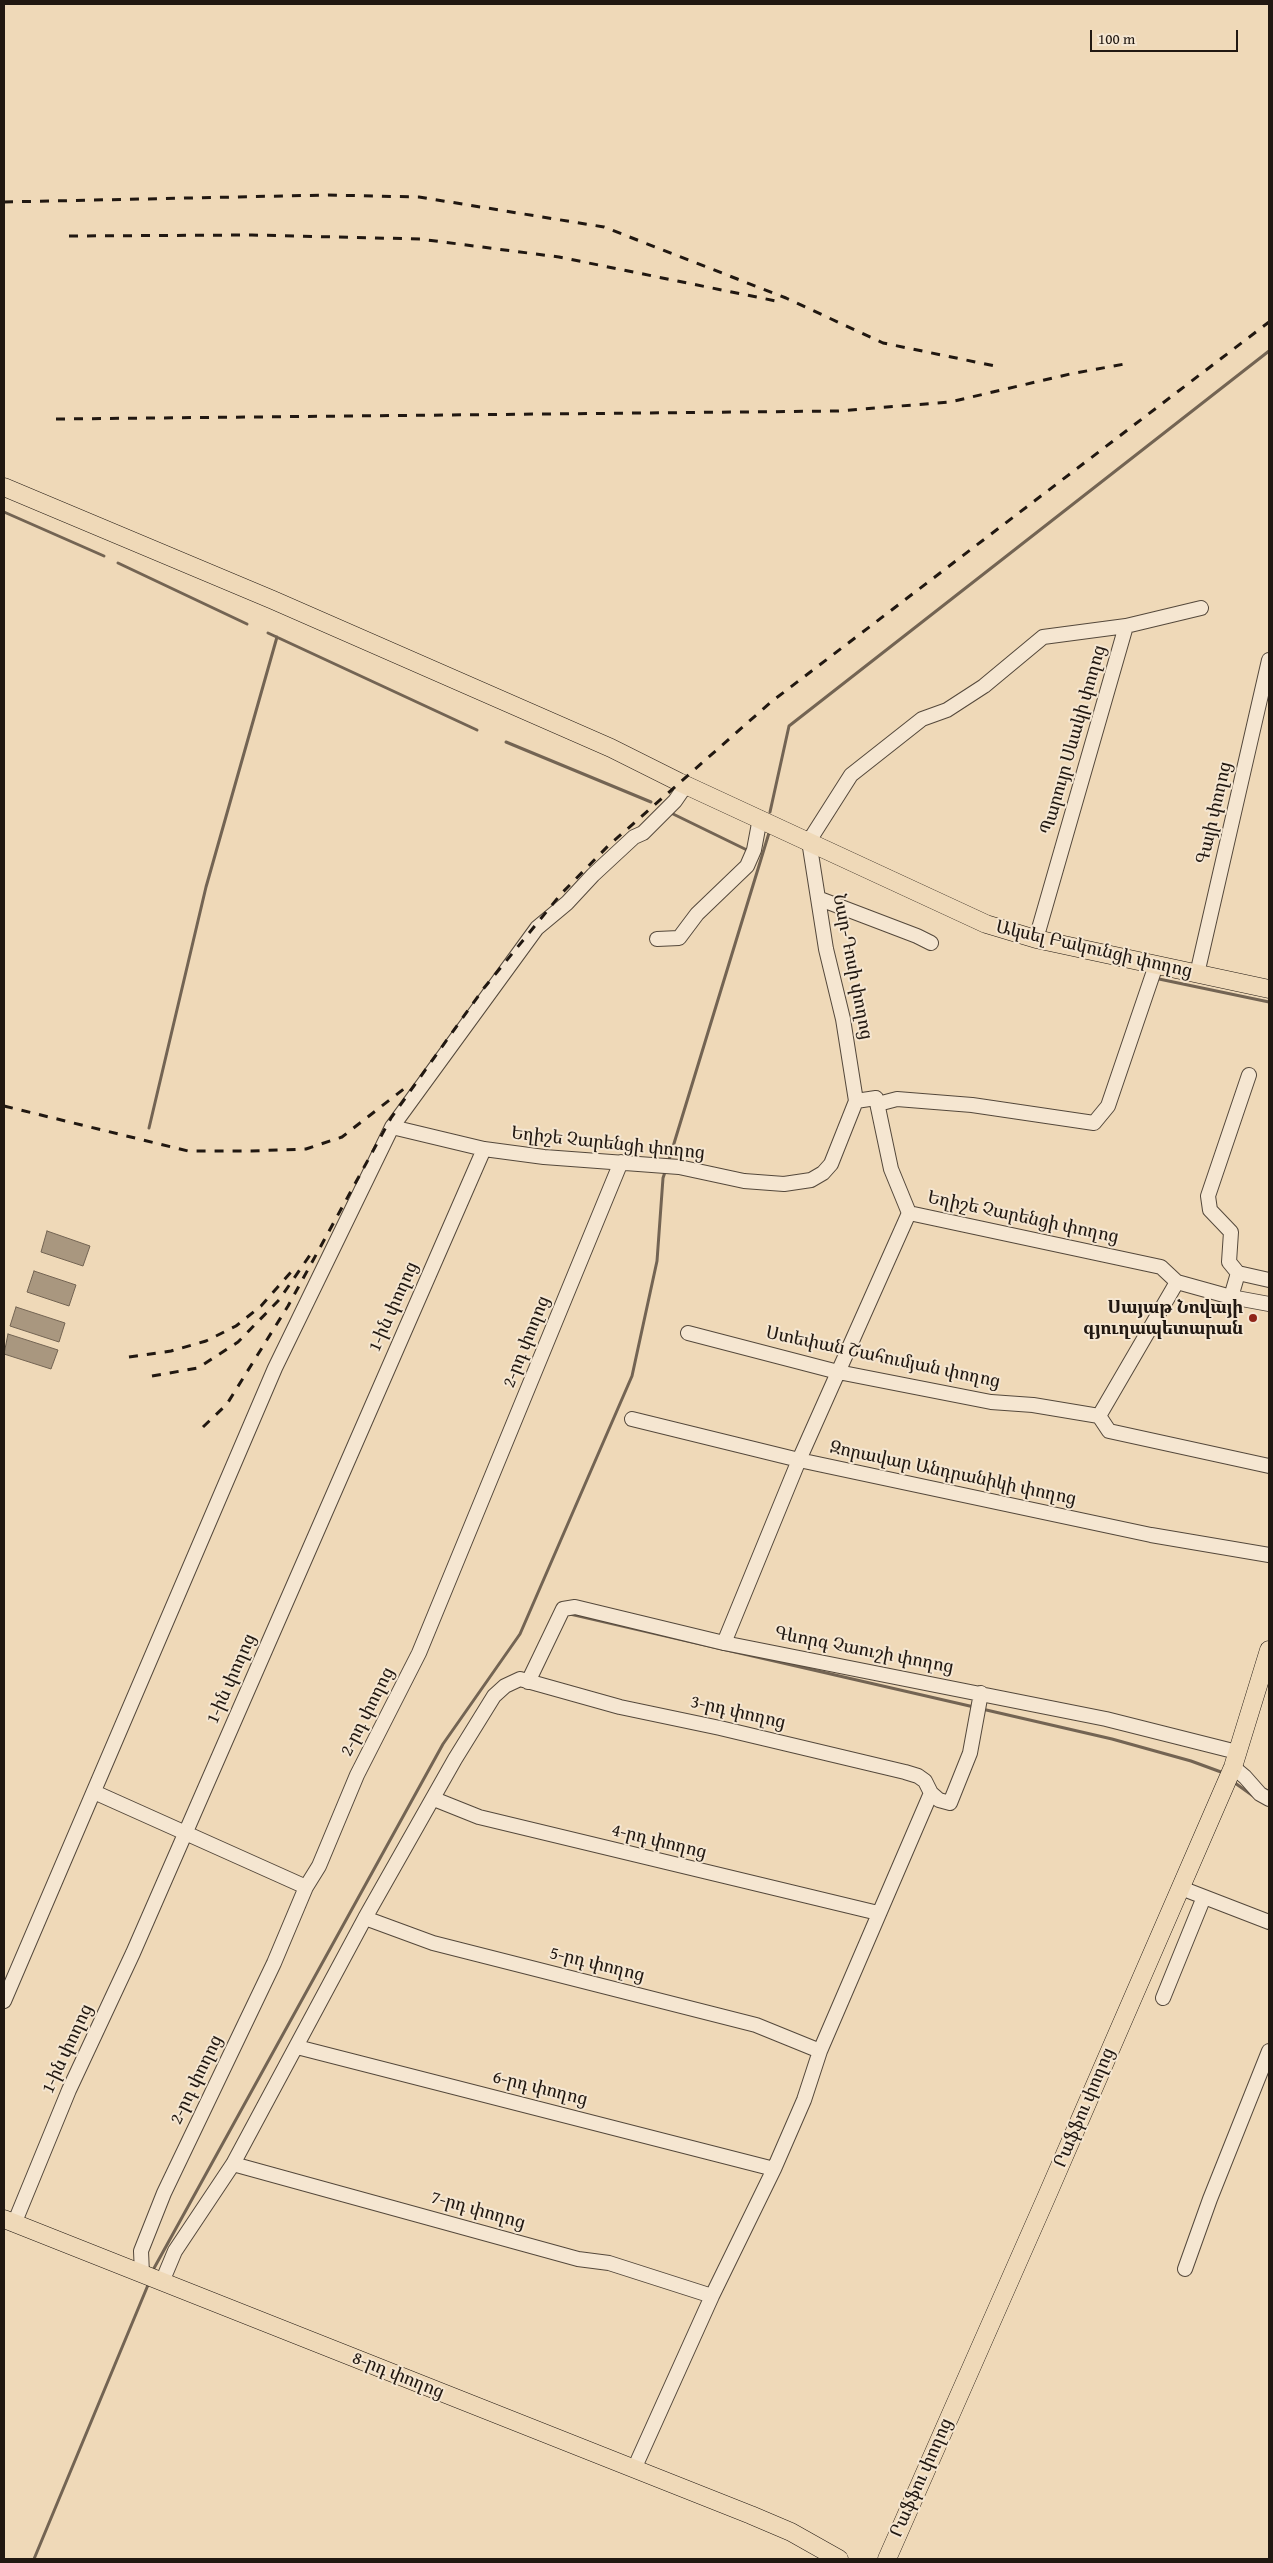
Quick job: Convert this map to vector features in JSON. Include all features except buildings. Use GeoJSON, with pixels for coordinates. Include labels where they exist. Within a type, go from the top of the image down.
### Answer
{"type":"FeatureCollection","features":[{"type":"Feature","properties":{"kind":"main road","name":"Ակսել Բակունցի փողոց"},"geometry":{"type":"LineString","coordinates":[[4,486],[273,600],[611,748],[686,785],[986,924],[1036,939],[1269,989]]}},
{"type":"Feature","properties":{"kind":"main road","name":"Րաֆֆու փողոց"},"geometry":{"type":"LineString","coordinates":[[887,2559],[1181,1888],[1235,1760],[1268,1660]]}},
{"type":"Feature","properties":{"kind":"main road","name":"8-րդ փողոց"},"geometry":{"type":"LineString","coordinates":[[9,2222],[791,2532],[839,2559]]}},
{"type":"Feature","properties":{"kind":"street"},"geometry":{"type":"LineString","coordinates":[[810,841],[850,775],[922,719],[954,706],[984,686],[1043,637],[1126,626],[1201,608]]}},
{"type":"Feature","properties":{"kind":"street","name":"Պարույր Սևակի փողոց"},"geometry":{"type":"LineString","coordinates":[[1036,939],[1126,626]]}},
{"type":"Feature","properties":{"kind":"street","name":"Գայի փողոց"},"geometry":{"type":"LineString","coordinates":[[1197,974],[1269,660]]}},
{"type":"Feature","properties":{"kind":"street"},"geometry":{"type":"LineString","coordinates":[[4,2001],[275,1368],[392,1127],[537,928],[567,903],[594,874],[634,837],[643,833],[675,802],[686,785]]}},
{"type":"Feature","properties":{"kind":"street"},"geometry":{"type":"LineString","coordinates":[[657,939],[679,938],[697,914],[747,866],[754,850],[760,818]]}},
{"type":"Feature","properties":{"kind":"street","name":"Նար-Դոսի փողոց"},"geometry":{"type":"LineString","coordinates":[[810,841],[826,948],[843,1019],[856,1101]]}},
{"type":"Feature","properties":{"kind":"street"},"geometry":{"type":"LineString","coordinates":[[820,899],[918,936],[931,943]]}},
{"type":"Feature","properties":{"kind":"street"},"geometry":{"type":"LineString","coordinates":[[856,1101],[876,1098],[878,1104],[897,1099],[972,1105],[1094,1123],[1108,1106],[1156,965]]}},
{"type":"Feature","properties":{"kind":"street"},"geometry":{"type":"LineString","coordinates":[[1250,1075],[1208,1196],[1210,1210],[1231,1232],[1229,1262],[1238,1273],[1269,1280]]}},
{"type":"Feature","properties":{"kind":"street","name":"Եղիշե Չարենցի փողոց"},"geometry":{"type":"LineString","coordinates":[[392,1127],[484,1149],[544,1157],[679,1167],[744,1181],[784,1184],[811,1180],[823,1173],[831,1164],[856,1101]]}},
{"type":"Feature","properties":{"kind":"street","name":"Եղիշե Չարենցի փողոց"},"geometry":{"type":"LineString","coordinates":[[878,1104],[890,1169],[909,1213],[1162,1268],[1177,1282],[1231,1297],[1269,1304]]}},
{"type":"Feature","properties":{"kind":"street","name":"1-ին փողոց"},"geometry":{"type":"LineString","coordinates":[[9,2222],[133,1953],[484,1149]]}},
{"type":"Feature","properties":{"kind":"street","name":"2-րդ փողոց"},"geometry":{"type":"LineString","coordinates":[[142,2274],[141,2251],[164,2193],[274,1964],[306,1887],[319,1866],[357,1775],[419,1653],[621,1162]]}},
{"type":"Feature","properties":{"kind":"street"},"geometry":{"type":"LineString","coordinates":[[724,1643],[799,1460],[909,1213]]}},
{"type":"Feature","properties":{"kind":"street"},"geometry":{"type":"LineString","coordinates":[[1231,1297],[1238,1273]]}},
{"type":"Feature","properties":{"kind":"street"},"geometry":{"type":"LineString","coordinates":[[1177,1282],[1099,1416],[1109,1431],[1269,1466]]}},
{"type":"Feature","properties":{"kind":"street","name":"Ստեփան Շահումյան փողոց"},"geometry":{"type":"LineString","coordinates":[[688,1333],[838,1372],[991,1402],[1033,1405],[1099,1416]]}},
{"type":"Feature","properties":{"kind":"street","name":"Զորավար Անդրանիկի փողոց"},"geometry":{"type":"LineString","coordinates":[[632,1418],[799,1460],[1151,1535],[1269,1555]]}},
{"type":"Feature","properties":{"kind":"street","name":"Գևորգ Չաուշի փողոց"},"geometry":{"type":"LineString","coordinates":[[528,1682],[563,1609],[574,1607],[724,1643],[981,1692],[1106,1719],[1235,1760]]}},
{"type":"Feature","properties":{"kind":"street"},"geometry":{"type":"LineString","coordinates":[[162,2282],[176,2251],[233,2164],[365,1918],[494,1696],[505,1686],[520,1679],[528,1682]]}},
{"type":"Feature","properties":{"kind":"street","name":"3-րդ փողոց"},"geometry":{"type":"LineString","coordinates":[[528,1682],[620,1708],[720,1728],[905,1772],[925,1781],[930,1793]]}},
{"type":"Feature","properties":{"kind":"street"},"geometry":{"type":"LineString","coordinates":[[634,2470],[712,2296],[774,2168],[804,2100],[820,2051],[930,1793],[939,1800],[950,1803],[970,1754],[981,1692]]}},
{"type":"Feature","properties":{"kind":"street"},"geometry":{"type":"LineString","coordinates":[[1235,1760],[1245,1777],[1260,1794],[1269,1799]]}},
{"type":"Feature","properties":{"kind":"street"},"geometry":{"type":"LineString","coordinates":[[94,1792],[306,1887]]}},
{"type":"Feature","properties":{"kind":"street","name":"4-րդ փողոց"},"geometry":{"type":"LineString","coordinates":[[434,1799],[479,1817],[878,1913]]}},
{"type":"Feature","properties":{"kind":"street"},"geometry":{"type":"LineString","coordinates":[[1181,1888],[1269,1922]]}},
{"type":"Feature","properties":{"kind":"street"},"geometry":{"type":"LineString","coordinates":[[1163,1998],[1204,1897]]}},
{"type":"Feature","properties":{"kind":"street","name":"5-րդ փողոց"},"geometry":{"type":"LineString","coordinates":[[365,1918],[433,1943],[756,2025],[820,2051]]}},
{"type":"Feature","properties":{"kind":"street","name":"6-րդ փողոց"},"geometry":{"type":"LineString","coordinates":[[297,2047],[774,2168]]}},
{"type":"Feature","properties":{"kind":"street"},"geometry":{"type":"LineString","coordinates":[[1185,2269],[1216,2182],[1269,2051]]}},
{"type":"Feature","properties":{"kind":"street","name":"7-րդ փողոց"},"geometry":{"type":"LineString","coordinates":[[233,2164],[578,2258],[608,2263],[712,2296]]}},
{"type":"Feature","properties":{"kind":"shaded area"},"geometry":{"type":"Polygon","coordinates":[[[47,1231],[90,1246],[83,1266],[41,1252],[47,1231]]]}},
{"type":"Feature","properties":{"kind":"shaded area"},"geometry":{"type":"Polygon","coordinates":[[[34,1271],[76,1285],[69,1306],[27,1292],[34,1271]]]}},
{"type":"Feature","properties":{"kind":"shaded area"},"geometry":{"type":"Polygon","coordinates":[[[16,1307],[65,1323],[59,1342],[10,1326],[16,1307]]]}},
{"type":"Feature","properties":{"kind":"shaded area"},"geometry":{"type":"Polygon","coordinates":[[[8,1334],[58,1350],[51,1369],[4,1354],[8,1334]]]}},
{"type":"Feature","properties":{"kind":"waterway"},"geometry":{"type":"LineString","coordinates":[[770,812],[789,726],[1269,351]]}},
{"type":"Feature","properties":{"kind":"waterway"},"geometry":{"type":"LineString","coordinates":[[4,512],[104,556]]}},
{"type":"Feature","properties":{"kind":"waterway"},"geometry":{"type":"LineString","coordinates":[[118,563],[247,624]]}},
{"type":"Feature","properties":{"kind":"waterway"},"geometry":{"type":"LineString","coordinates":[[268,633],[477,730]]}},
{"type":"Feature","properties":{"kind":"waterway"},"geometry":{"type":"LineString","coordinates":[[149,1128],[206,887],[277,637]]}},
{"type":"Feature","properties":{"kind":"waterway"},"geometry":{"type":"LineString","coordinates":[[506,742],[651,802]]}},
{"type":"Feature","properties":{"kind":"waterway"},"geometry":{"type":"LineString","coordinates":[[669,812],[749,851]]}},
{"type":"Feature","properties":{"kind":"waterway"},"geometry":{"type":"LineString","coordinates":[[668,1163],[769,833]]}},
{"type":"Feature","properties":{"kind":"waterway"},"geometry":{"type":"LineString","coordinates":[[1159,979],[1269,1002]]}},
{"type":"Feature","properties":{"kind":"waterway"},"geometry":{"type":"LineString","coordinates":[[153,2270],[443,1744],[520,1634],[632,1376],[657,1261],[663,1178],[666,1169]]}},
{"type":"Feature","properties":{"kind":"waterway"},"geometry":{"type":"LineString","coordinates":[[570,1614],[974,1707]]}},
{"type":"Feature","properties":{"kind":"waterway"},"geometry":{"type":"LineString","coordinates":[[982,1709],[1112,1739],[1191,1761],[1221,1772]]}},
{"type":"Feature","properties":{"kind":"waterway"},"geometry":{"type":"LineString","coordinates":[[1235,1783],[1256,1798]]}},
{"type":"Feature","properties":{"kind":"waterway"},"geometry":{"type":"LineString","coordinates":[[34,2559],[148,2285]]}},
{"type":"Feature","properties":{"kind":"railway"},"geometry":{"type":"LineString","coordinates":[[4,202],[328,195],[419,197],[604,227],[786,298],[883,343],[1000,367]]}},
{"type":"Feature","properties":{"kind":"railway"},"geometry":{"type":"LineString","coordinates":[[69,236],[252,235],[420,239],[559,257],[781,302]]}},
{"type":"Feature","properties":{"kind":"railway"},"geometry":{"type":"LineString","coordinates":[[203,1427],[227,1404],[288,1306],[391,1118],[484,988],[561,894],[608,846],[771,702],[1269,322]]}},
{"type":"Feature","properties":{"kind":"railway"},"geometry":{"type":"LineString","coordinates":[[56,419],[838,411],[950,402],[1070,374],[1130,363]]}},
{"type":"Feature","properties":{"kind":"railway"},"geometry":{"type":"LineString","coordinates":[[4,1106],[188,1151],[306,1149],[342,1137],[405,1088]]}},
{"type":"Feature","properties":{"kind":"railway"},"geometry":{"type":"LineString","coordinates":[[152,1376],[198,1368],[238,1342],[279,1300],[310,1255]]}},
{"type":"Feature","properties":{"kind":"railway"},"geometry":{"type":"LineString","coordinates":[[129,1357],[171,1351],[206,1341],[236,1326],[261,1306],[292,1271]]}},
{"type":"Feature","properties":{"kind":"place","name":"Սայաթ Նովայի գյուղապետարան"},"geometry":{"type":"Point","coordinates":[1253,1318]}}]}
